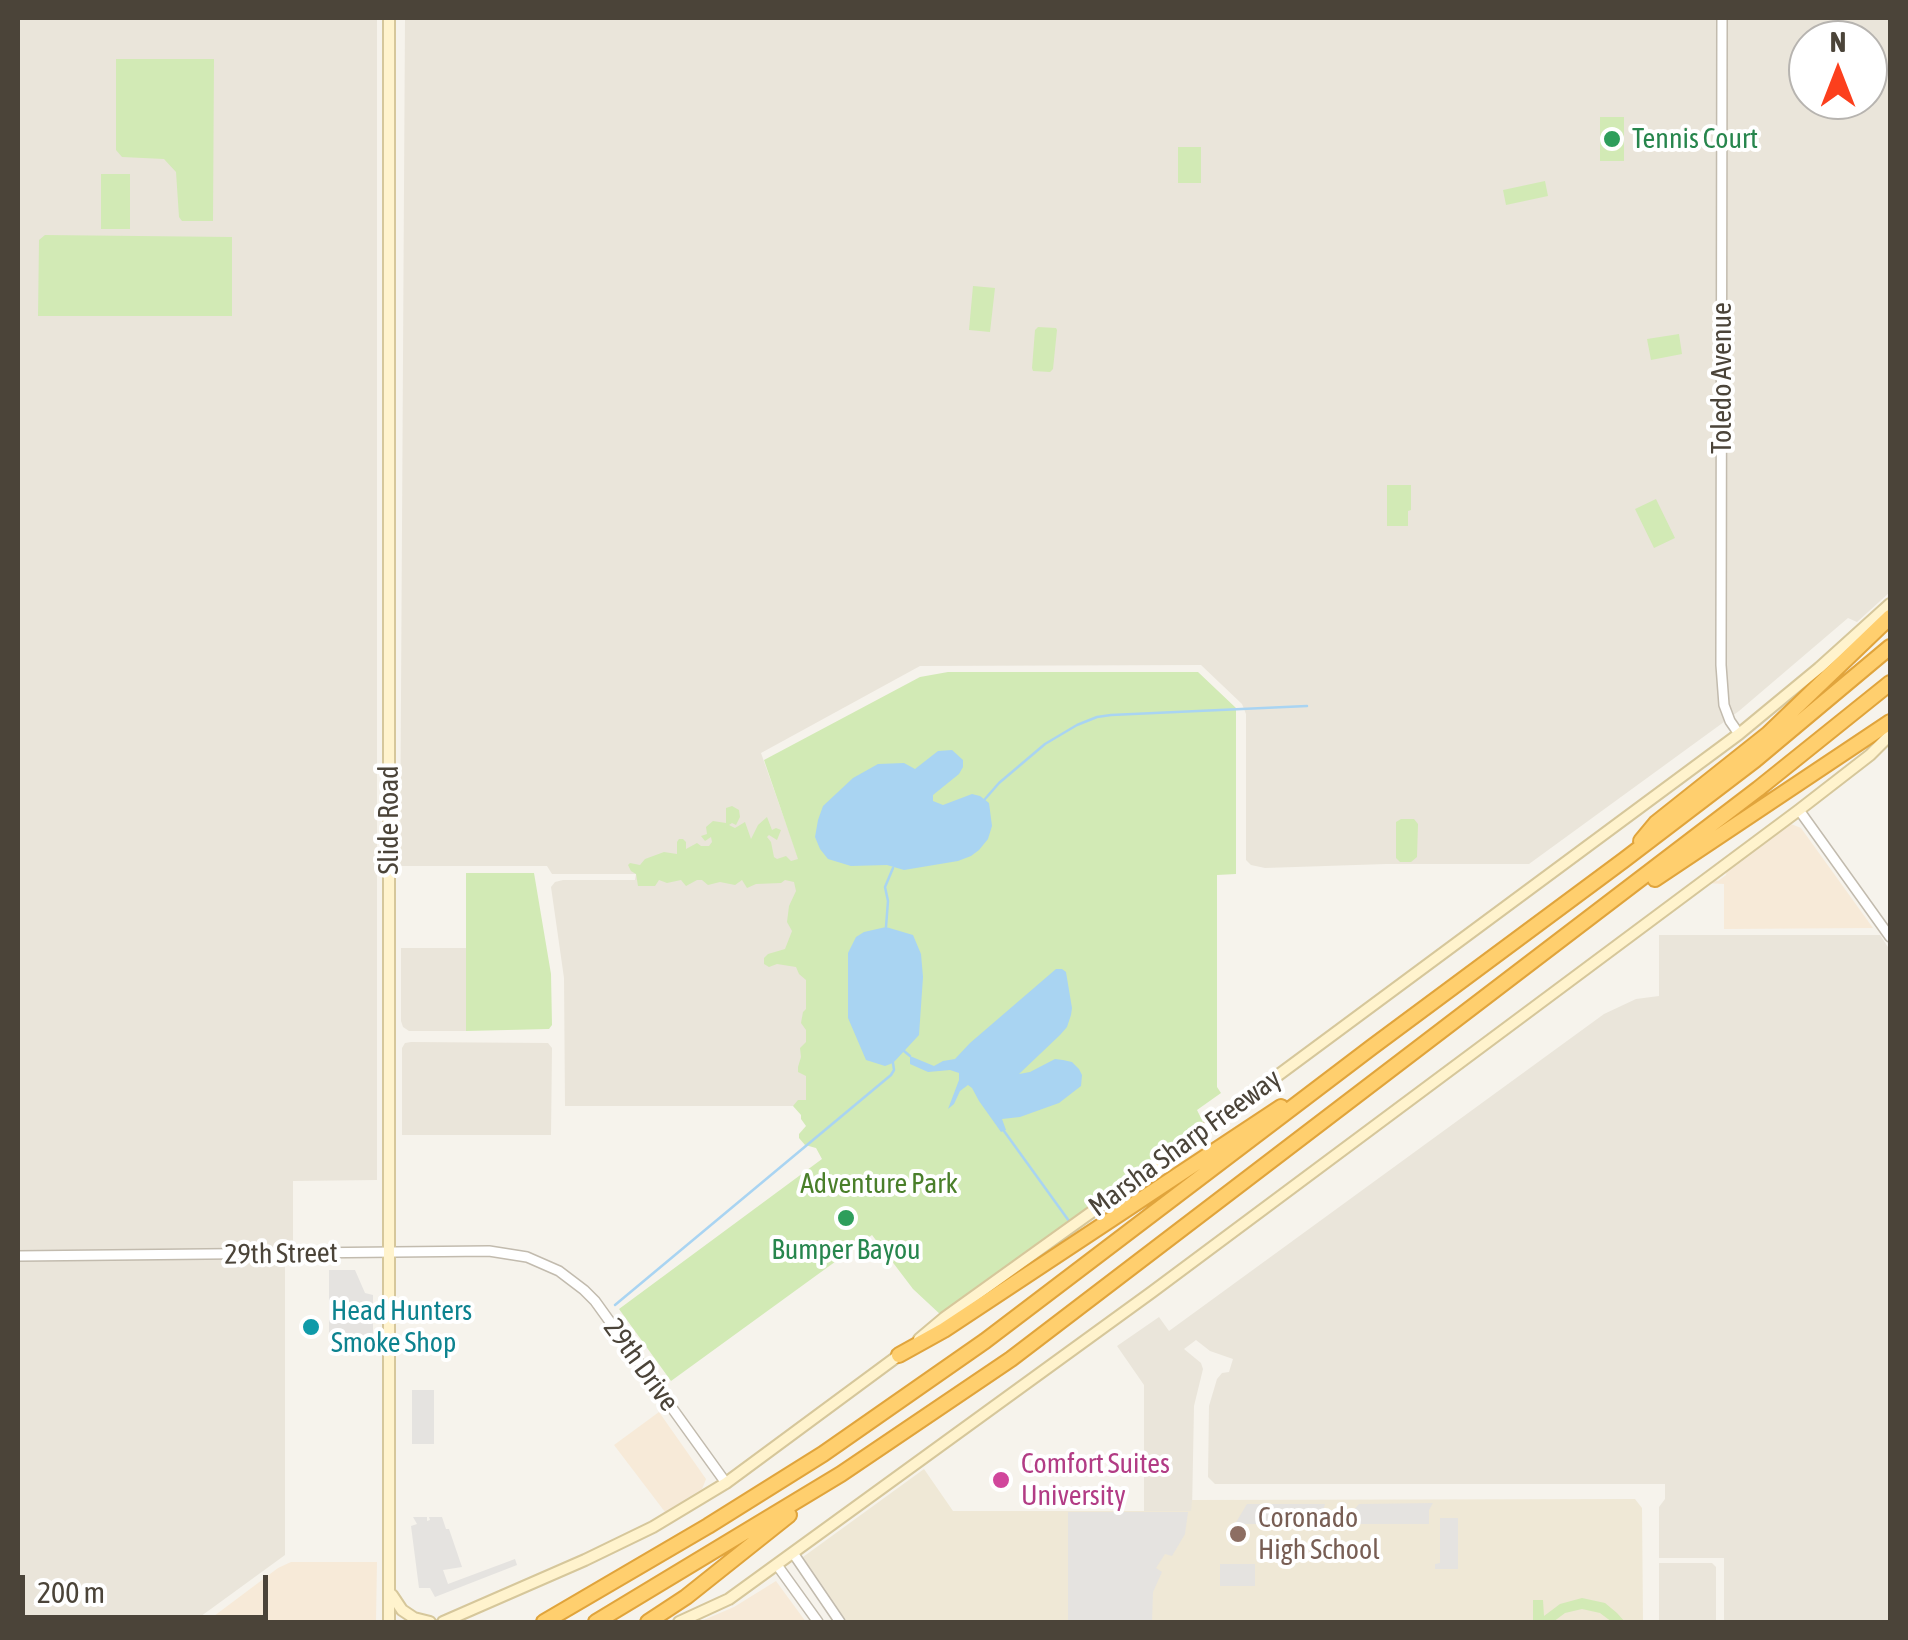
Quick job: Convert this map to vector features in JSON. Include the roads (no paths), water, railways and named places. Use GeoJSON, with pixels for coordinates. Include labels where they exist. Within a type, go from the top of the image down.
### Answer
{"type":"FeatureCollection","features":[{"type":"Feature","properties":{"kind":"highway"},"geometry":{"type":"LineString","coordinates":[[1624,860],[1656,823],[1768,734],[1890,618]]}},
{"type":"Feature","properties":{"kind":"highway","name":"Marsha Sharp Freeway"},"geometry":{"type":"LineString","coordinates":[[544,1622],[823,1454],[986,1341],[1755,760],[1890,647]]}},
{"type":"Feature","properties":{"kind":"highway"},"geometry":{"type":"LineString","coordinates":[[596,1622],[841,1474],[1011,1359],[1758,789],[1890,683]]}},
{"type":"Feature","properties":{"kind":"highway"},"geometry":{"type":"LineString","coordinates":[[1558,942],[1890,722]]}},
{"type":"Feature","properties":{"kind":"highway"},"geometry":{"type":"LineString","coordinates":[[899,1355],[944,1330],[1274,1110],[1300,1101]]}},
{"type":"Feature","properties":{"kind":"highway"},"geometry":{"type":"LineString","coordinates":[[648,1622],[686,1597],[841,1474]]}},
{"type":"Feature","properties":{"kind":"main road","name":"Slide Road"},"geometry":{"type":"LineString","coordinates":[[389,18],[389,1622]]}},
{"type":"Feature","properties":{"kind":"main road","name":"Marsha Sharp Freeway"},"geometry":{"type":"LineString","coordinates":[[442,1622],[585,1560],[726,1483],[944,1318],[1146,1174],[1739,734],[1890,604]]}},
{"type":"Feature","properties":{"kind":"main road"},"geometry":{"type":"LineString","coordinates":[[679,1622],[729,1599],[1152,1292],[1798,810],[1890,735]]}},
{"type":"Feature","properties":{"kind":"main road"},"geometry":{"type":"LineString","coordinates":[[390,1593],[402,1610],[430,1622]]}},
{"type":"Feature","properties":{"kind":"street","name":"Toledo Avenue"},"geometry":{"type":"LineString","coordinates":[[1722,18],[1721,665],[1724,705],[1739,734]]}},
{"type":"Feature","properties":{"kind":"street"},"geometry":{"type":"LineString","coordinates":[[1798,810],[1890,936]]}},
{"type":"Feature","properties":{"kind":"street","name":"29th Street"},"geometry":{"type":"LineString","coordinates":[[18,1256],[489,1251],[542,1262]]}},
{"type":"Feature","properties":{"kind":"street","name":"29th Drive"},"geometry":{"type":"LineString","coordinates":[[542,1262],[573,1281],[595,1302],[726,1483]]}},
{"type":"Feature","properties":{"kind":"street"},"geometry":{"type":"LineString","coordinates":[[793,1553],[840,1622]]}},
{"type":"Feature","properties":{"kind":"street"},"geometry":{"type":"LineString","coordinates":[[777,1565],[818,1622]]}},
{"type":"Feature","properties":{"kind":"water"},"geometry":{"type":"Polygon","coordinates":[[[952,750],[963,760],[963,767],[933,795],[933,801],[943,805],[972,794],[989,803],[992,826],[979,850],[958,861],[904,870],[887,865],[851,866],[828,859],[815,837],[818,820],[823,806],[853,778],[878,764],[904,763],[915,769],[938,751],[952,750]]]}},
{"type":"Feature","properties":{"kind":"water"},"geometry":{"type":"Polygon","coordinates":[[[886,927],[913,935],[921,954],[923,977],[919,1035],[893,1063],[885,1066],[866,1060],[848,1018],[848,953],[856,937],[886,927]]]}},
{"type":"Feature","properties":{"kind":"water"},"geometry":{"type":"Polygon","coordinates":[[[1056,969],[1066,972],[1072,1008],[1067,1027],[1019,1074],[1055,1059],[1063,1060],[1079,1069],[1081,1086],[1059,1103],[1002,1119],[1006,1130],[1001,1132],[968,1085],[948,1109],[959,1073],[928,1072],[910,1064],[910,1056],[934,1066],[955,1059],[1056,969]]]}},
{"type":"Feature","properties":{"kind":"waterway"},"geometry":{"type":"LineString","coordinates":[[985,799],[1045,744],[1097,717],[1307,706]]}},
{"type":"Feature","properties":{"kind":"waterway"},"geometry":{"type":"LineString","coordinates":[[886,927],[885,887],[893,868]]}},
{"type":"Feature","properties":{"kind":"waterway"},"geometry":{"type":"LineString","coordinates":[[904,1051],[910,1056]]}},
{"type":"Feature","properties":{"kind":"waterway"},"geometry":{"type":"LineString","coordinates":[[615,1305],[891,1075],[893,1063]]}},
{"type":"Feature","properties":{"kind":"waterway"},"geometry":{"type":"LineString","coordinates":[[1004,1131],[1069,1221]]}},
{"type":"Feature","properties":{"kind":"place","name":"Tennis Court"},"geometry":{"type":"Point","coordinates":[1612,139]}},
{"type":"Feature","properties":{"kind":"place","name":"Bumper Bayou"},"geometry":{"type":"Point","coordinates":[846,1218]}},
{"type":"Feature","properties":{"kind":"place","name":"Head Hunters Smoke Shop"},"geometry":{"type":"Point","coordinates":[311,1327]}},
{"type":"Feature","properties":{"kind":"place","name":"Comfort Suites University"},"geometry":{"type":"Point","coordinates":[1001,1480]}},
{"type":"Feature","properties":{"kind":"place","name":"Coronado High School"},"geometry":{"type":"Point","coordinates":[1238,1534]}},
{"type":"Feature","properties":{"kind":"park label","name":"Adventure Park"},"geometry":{"type":"Point","coordinates":[879,1184]}}]}
